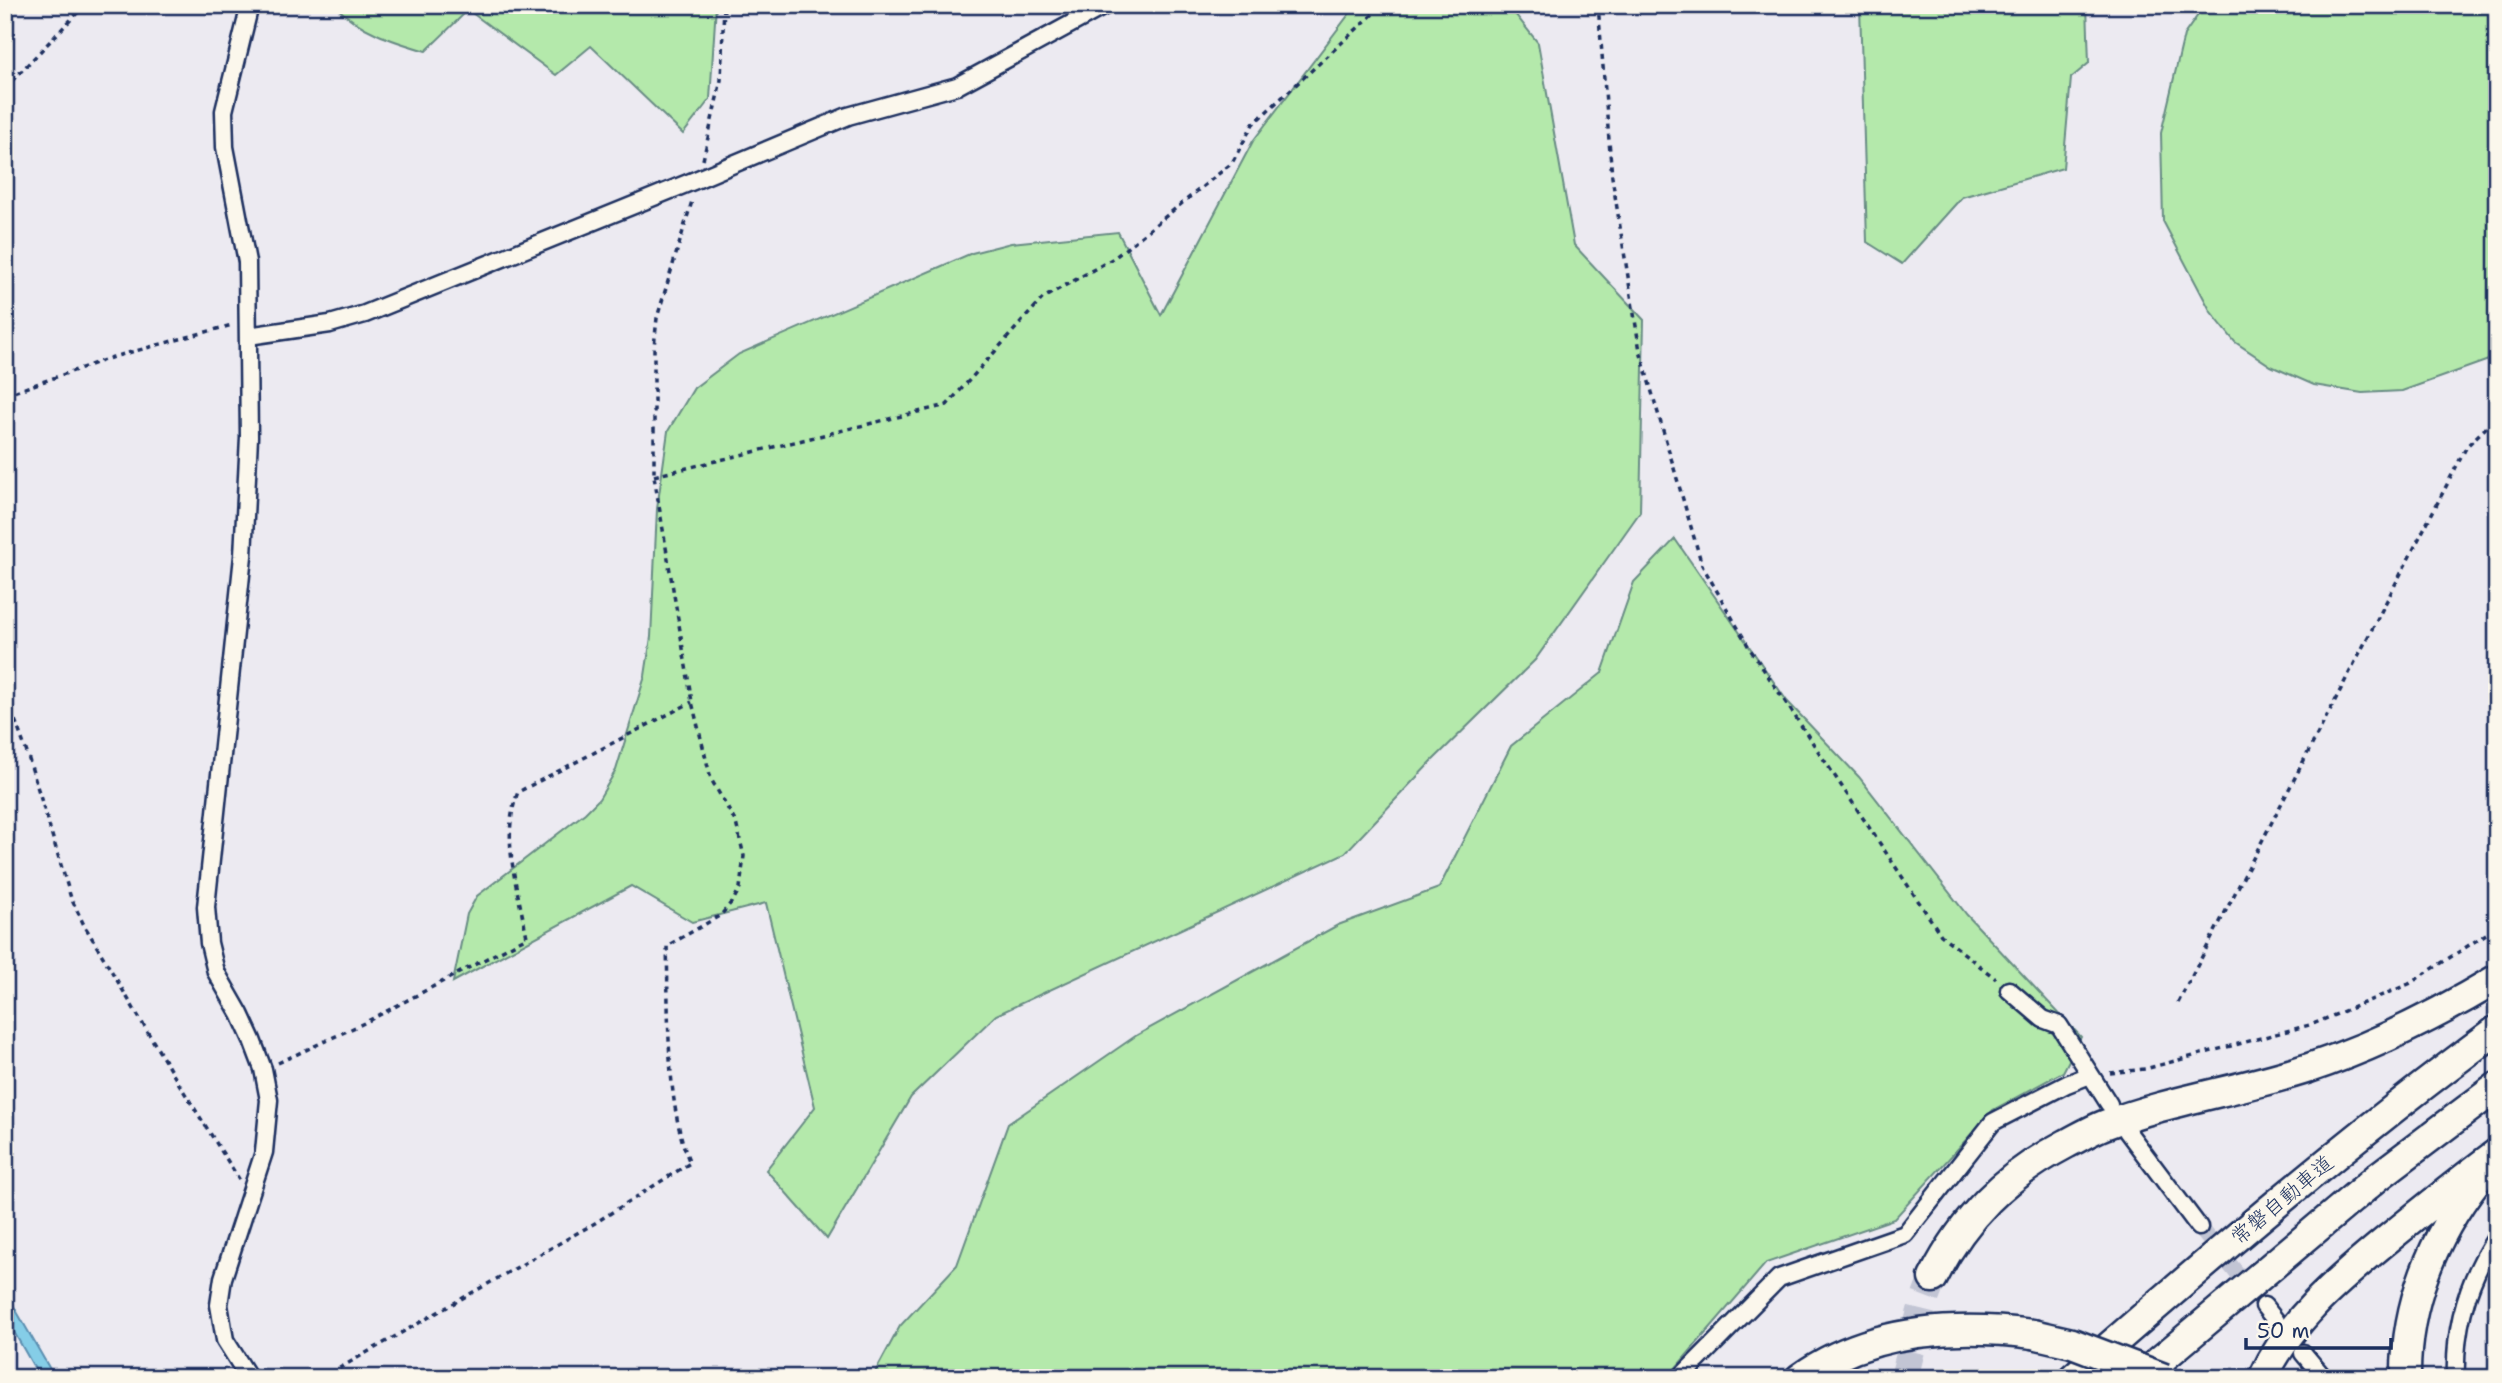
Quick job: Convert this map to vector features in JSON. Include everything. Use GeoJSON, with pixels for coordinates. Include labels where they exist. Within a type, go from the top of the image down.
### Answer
{"type":"FeatureCollection","features":[{"type":"Feature","properties":{"kind":"highway"},"geometry":{"type":"LineString","coordinates":[[1933,1278],[1948,1248],[1988,1198],[2045,1155],[2065,1144],[2113,1122],[2159,1107],[2269,1079],[2353,1052],[2406,1028],[2497,979]]}},
{"type":"Feature","properties":{"kind":"highway","name":"常磐自動車道"},"geometry":{"type":"LineString","coordinates":[[2073,1378],[2339,1153],[2497,1030]]}},
{"type":"Feature","properties":{"kind":"highway","name":"常磐自動車道"},"geometry":{"type":"LineString","coordinates":[[2139,1378],[2379,1176],[2497,1087]]}},
{"type":"Feature","properties":{"kind":"highway"},"geometry":{"type":"LineString","coordinates":[[2263,1378],[2272,1357],[2299,1321],[2329,1290],[2426,1208],[2497,1155]]}},
{"type":"Feature","properties":{"kind":"highway"},"geometry":{"type":"LineString","coordinates":[[2406,1378],[2408,1336],[2418,1290],[2432,1252],[2450,1217],[2497,1155]]}},
{"type":"Feature","properties":{"kind":"highway"},"geometry":{"type":"LineString","coordinates":[[1800,1378],[1845,1353],[1878,1340],[1960,1329],[1992,1329],[2033,1334],[2072,1343],[2164,1378]]}},
{"type":"Feature","properties":{"kind":"street"},"geometry":{"type":"LineString","coordinates":[[249,1378],[225,1340],[219,1305],[223,1278],[264,1152],[269,1100],[263,1069],[240,1014],[216,972],[209,943],[206,907],[243,556],[249,437],[247,262],[225,147],[224,111],[250,5]]}},
{"type":"Feature","properties":{"kind":"street"},"geometry":{"type":"LineString","coordinates":[[248,328],[330,324],[365,314],[848,116],[957,86],[1106,5]]}},
{"type":"Feature","properties":{"kind":"street"},"geometry":{"type":"LineString","coordinates":[[2010,990],[2043,1018],[2059,1025],[2109,1104]]}},
{"type":"Feature","properties":{"kind":"street"},"geometry":{"type":"LineString","coordinates":[[1680,1378],[1779,1278],[1905,1234],[1993,1122],[2090,1075]]}},
{"type":"Feature","properties":{"kind":"street"},"geometry":{"type":"LineString","coordinates":[[2127,1131],[2199,1227]]}},
{"type":"Feature","properties":{"kind":"street"},"geometry":{"type":"LineString","coordinates":[[2456,1378],[2459,1327],[2467,1292],[2481,1260],[2497,1236]]}},
{"type":"Feature","properties":{"kind":"street"},"geometry":{"type":"LineString","coordinates":[[2263,1306],[2276,1321]]}},
{"type":"Feature","properties":{"kind":"street"},"geometry":{"type":"LineString","coordinates":[[2303,1353],[2324,1378]]}},
{"type":"Feature","properties":{"kind":"path"},"geometry":{"type":"LineString","coordinates":[[5,88],[85,5]]}},
{"type":"Feature","properties":{"kind":"path"},"geometry":{"type":"LineString","coordinates":[[322,1378],[595,1223],[690,1163],[680,1138],[670,1048],[667,946],[721,915],[740,888],[744,856],[736,823],[711,779],[692,702],[654,476],[653,347],[657,318],[698,179],[721,80],[724,5]]}},
{"type":"Feature","properties":{"kind":"path"},"geometry":{"type":"LineString","coordinates":[[654,476],[947,405],[1043,298],[1114,258],[1232,163],[1253,124],[1383,5]]}},
{"type":"Feature","properties":{"kind":"path"},"geometry":{"type":"LineString","coordinates":[[1598,5],[1612,177],[1640,351],[1702,565],[1750,649],[1941,935],[2010,990]]}},
{"type":"Feature","properties":{"kind":"path"},"geometry":{"type":"LineString","coordinates":[[5,394],[113,357],[248,328]]}},
{"type":"Feature","properties":{"kind":"path"},"geometry":{"type":"LineString","coordinates":[[2178,1003],[2467,446],[2497,417]]}},
{"type":"Feature","properties":{"kind":"path"},"geometry":{"type":"LineString","coordinates":[[5,692],[71,898],[169,1068],[250,1197]]}},
{"type":"Feature","properties":{"kind":"path"},"geometry":{"type":"LineString","coordinates":[[263,1069],[364,1023],[527,937],[511,849],[512,807],[518,792],[692,702]]}},
{"type":"Feature","properties":{"kind":"path"},"geometry":{"type":"LineString","coordinates":[[2090,1075],[2145,1069],[2313,1024],[2409,984],[2497,928]]}},
{"type":"Feature","properties":{"kind":"green space"},"geometry":{"type":"Polygon","coordinates":[[[334,5],[716,5],[710,99],[683,134],[591,46],[556,75],[468,10],[426,51],[366,28],[334,5]]]}},
{"type":"Feature","properties":{"kind":"green space"},"geometry":{"type":"Polygon","coordinates":[[[1356,5],[1508,5],[1538,43],[1574,245],[1644,320],[1640,512],[1535,660],[1430,763],[1345,853],[996,1015],[911,1097],[827,1239],[766,1170],[815,1107],[766,903],[692,922],[631,886],[453,982],[467,914],[477,896],[585,813],[599,799],[616,770],[645,676],[651,637],[657,509],[668,431],[694,388],[739,354],[972,253],[1011,243],[1118,232],[1161,315],[1253,141],[1356,5]]]}},
{"type":"Feature","properties":{"kind":"green space"},"geometry":{"type":"Polygon","coordinates":[[[1860,5],[2087,5],[2089,63],[2071,78],[2063,168],[1962,197],[1902,264],[1867,242],[1860,5]]]}},
{"type":"Feature","properties":{"kind":"green space"},"geometry":{"type":"Polygon","coordinates":[[[2205,5],[2497,5],[2497,357],[2402,391],[2362,393],[2314,385],[2271,366],[2235,342],[2211,312],[2163,221],[2161,133],[2184,35],[2205,5]]]}},
{"type":"Feature","properties":{"kind":"green space"},"geometry":{"type":"Polygon","coordinates":[[[1675,539],[1787,701],[1859,777],[1967,915],[2081,1037],[2063,1072],[1993,1110],[1894,1219],[1766,1263],[1667,1378],[872,1378],[900,1326],[957,1265],[1008,1124],[1137,1035],[1338,925],[1439,888],[1511,746],[1602,673],[1634,582],[1675,539]]]}},
{"type":"Feature","properties":{"kind":"water"},"geometry":{"type":"Polygon","coordinates":[[[5,1291],[55,1378],[40,1378],[5,1316],[5,1291]]]}},
{"type":"Feature","properties":{"kind":"tunnel"},"geometry":{"type":"LineString","coordinates":[[2199,1227],[2264,1306]]}},
{"type":"Feature","properties":{"kind":"tunnel"},"geometry":{"type":"LineString","coordinates":[[1904,1378],[1922,1307],[1933,1278]]}}]}
